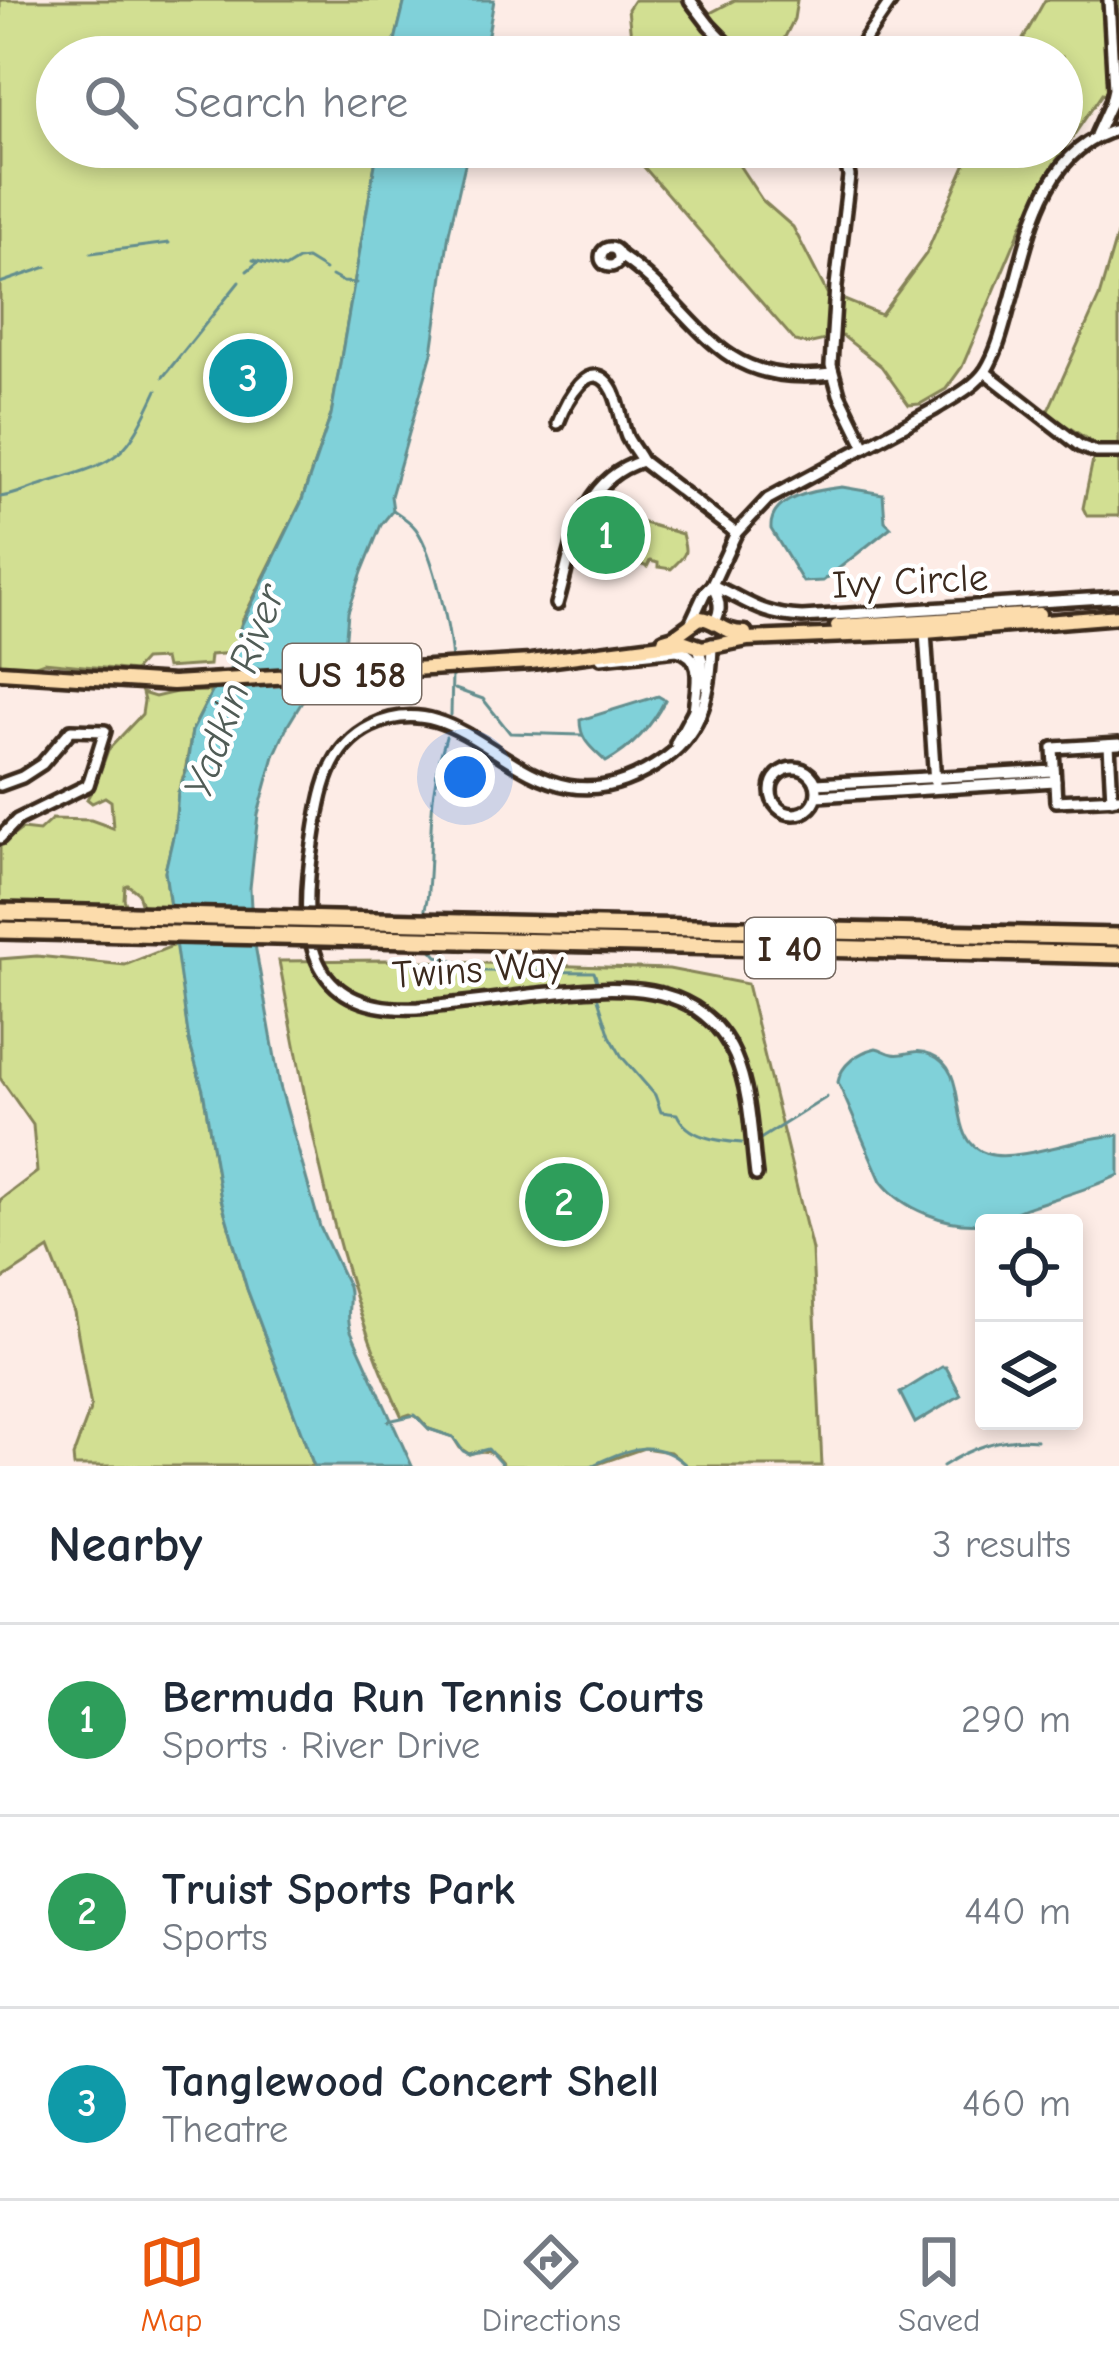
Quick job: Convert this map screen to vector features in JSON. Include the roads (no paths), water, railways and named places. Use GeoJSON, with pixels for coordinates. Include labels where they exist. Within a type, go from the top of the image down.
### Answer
{"type":"FeatureCollection","features":[{"type":"Feature","properties":{"kind":"highway","name":"I 40"},"geometry":{"type":"LineString","coordinates":[[0,911],[131,924]]}},
{"type":"Feature","properties":{"kind":"highway","name":"I 40"},"geometry":{"type":"LineString","coordinates":[[0,930],[131,924],[1119,956]]}},
{"type":"Feature","properties":{"kind":"highway","name":"I 40"},"geometry":{"type":"LineString","coordinates":[[461,932],[1119,937]]}},
{"type":"Feature","properties":{"kind":"main road","name":"US 158"},"geometry":{"type":"LineString","coordinates":[[715,624],[729,632],[749,633],[1119,613]]}},
{"type":"Feature","properties":{"kind":"main road","name":"US 158"},"geometry":{"type":"LineString","coordinates":[[0,672],[173,683],[530,662],[646,646],[925,632],[1119,613]]}},
{"type":"Feature","properties":{"kind":"main road"},"geometry":{"type":"LineString","coordinates":[[700,618],[715,624],[716,638],[703,644],[687,635],[689,625],[700,618]]}},
{"type":"Feature","properties":{"kind":"main road","name":"US 158"},"geometry":{"type":"LineString","coordinates":[[646,646],[674,637],[689,625]]}},
{"type":"Feature","properties":{"kind":"street"},"geometry":{"type":"LineString","coordinates":[[690,0],[720,36]]}},
{"type":"Feature","properties":{"kind":"street"},"geometry":{"type":"LineString","coordinates":[[867,36],[892,0]]}},
{"type":"Feature","properties":{"kind":"street"},"geometry":{"type":"LineString","coordinates":[[1094,138],[1114,89],[1109,0]]}},
{"type":"Feature","properties":{"kind":"street"},"geometry":{"type":"LineString","coordinates":[[1083,145],[1119,130]]}},
{"type":"Feature","properties":{"kind":"street"},"geometry":{"type":"LineString","coordinates":[[847,168],[830,344],[838,394],[865,447]]}},
{"type":"Feature","properties":{"kind":"street"},"geometry":{"type":"LineString","coordinates":[[689,625],[736,533],[780,491],[960,394],[985,372],[1041,199],[1060,168]]}},
{"type":"Feature","properties":{"kind":"street"},"geometry":{"type":"LineString","coordinates":[[619,255],[740,363],[783,376],[832,374]]}},
{"type":"Feature","properties":{"kind":"street"},"geometry":{"type":"LineString","coordinates":[[985,372],[1080,446],[1119,452]]}},
{"type":"Feature","properties":{"kind":"street"},"geometry":{"type":"LineString","coordinates":[[558,423],[575,387],[593,377],[602,379],[614,393],[626,433],[642,461],[736,533]]}},
{"type":"Feature","properties":{"kind":"street"},"geometry":{"type":"LineString","coordinates":[[557,604],[594,491],[619,470],[642,461]]}},
{"type":"Feature","properties":{"kind":"street"},"geometry":{"type":"LineString","coordinates":[[712,585],[715,624]]}},
{"type":"Feature","properties":{"kind":"street","name":"Ivy Circle"},"geometry":{"type":"LineString","coordinates":[[712,585],[758,610],[789,616],[1119,597]]}},
{"type":"Feature","properties":{"kind":"street"},"geometry":{"type":"LineString","coordinates":[[935,783],[926,627],[992,617]]}},
{"type":"Feature","properties":{"kind":"street"},"geometry":{"type":"LineString","coordinates":[[669,754],[700,697],[703,644]]}},
{"type":"Feature","properties":{"kind":"street","name":"Twins Way"},"geometry":{"type":"LineString","coordinates":[[703,644],[711,676],[702,713],[684,743],[659,764],[603,787],[571,788],[545,781],[434,719],[415,716],[374,725],[355,736],[339,752],[322,786],[308,883],[308,937],[326,974],[342,992],[375,1006],[418,1008],[609,988],[657,992],[688,1004],[719,1030],[734,1053],[745,1082],[756,1175]]}},
{"type":"Feature","properties":{"kind":"street"},"geometry":{"type":"LineString","coordinates":[[560,659],[685,651],[697,670],[694,711]]}},
{"type":"Feature","properties":{"kind":"street"},"geometry":{"type":"LineString","coordinates":[[0,785],[42,764],[71,730],[105,731],[88,785],[17,820],[0,838]]}},
{"type":"Feature","properties":{"kind":"street"},"geometry":{"type":"LineString","coordinates":[[1114,745],[1116,798],[1056,802],[1054,748],[1114,745]]}},
{"type":"Feature","properties":{"kind":"street"},"geometry":{"type":"LineString","coordinates":[[790,769],[806,772],[816,790],[808,809],[793,814],[778,808],[771,793],[776,777],[790,769]]}},
{"type":"Feature","properties":{"kind":"street"},"geometry":{"type":"LineString","coordinates":[[816,790],[1055,776]]}},
{"type":"Feature","properties":{"kind":"water"},"geometry":{"type":"Polygon","coordinates":[[[405,0],[494,0],[488,36],[396,36],[405,0]]]}},
{"type":"Feature","properties":{"kind":"water","name":"Yadkin River"},"geometry":{"type":"Polygon","coordinates":[[[374,168],[464,168],[449,233],[432,353],[391,496],[393,510],[381,525],[362,572],[348,612],[345,647],[305,697],[274,756],[258,814],[250,888],[252,928],[280,1086],[320,1227],[348,1286],[351,1331],[412,1466],[314,1466],[247,1289],[221,1199],[203,1090],[189,1041],[165,871],[192,731],[231,668],[240,628],[301,503],[331,415],[374,168]]]}},
{"type":"Feature","properties":{"kind":"water"},"geometry":{"type":"Polygon","coordinates":[[[842,487],[883,494],[885,521],[891,527],[823,581],[803,582],[771,529],[772,518],[796,497],[842,487]]]}},
{"type":"Feature","properties":{"kind":"water"},"geometry":{"type":"Polygon","coordinates":[[[658,696],[665,700],[647,727],[606,762],[585,739],[580,720],[658,696]]]}},
{"type":"Feature","properties":{"kind":"water"},"geometry":{"type":"Polygon","coordinates":[[[876,1048],[898,1055],[924,1052],[944,1063],[952,1075],[966,1135],[988,1154],[1016,1155],[1119,1135],[1119,1175],[1011,1214],[975,1214],[975,1223],[955,1222],[913,1208],[881,1181],[838,1082],[843,1070],[863,1052],[876,1048]]]}},
{"type":"Feature","properties":{"kind":"water"},"geometry":{"type":"Polygon","coordinates":[[[942,1367],[961,1395],[915,1423],[900,1393],[942,1367]]]}},
{"type":"Feature","properties":{"kind":"waterway"},"geometry":{"type":"LineString","coordinates":[[91,253],[169,243]]}},
{"type":"Feature","properties":{"kind":"waterway"},"geometry":{"type":"LineString","coordinates":[[253,260],[285,268],[307,259],[325,270]]}},
{"type":"Feature","properties":{"kind":"waterway"},"geometry":{"type":"LineString","coordinates":[[247,271],[257,263]]}},
{"type":"Feature","properties":{"kind":"waterway"},"geometry":{"type":"LineString","coordinates":[[0,283],[47,267]]}},
{"type":"Feature","properties":{"kind":"waterway"},"geometry":{"type":"LineString","coordinates":[[332,276],[356,283]]}},
{"type":"Feature","properties":{"kind":"waterway"},"geometry":{"type":"LineString","coordinates":[[163,377],[239,282]]}},
{"type":"Feature","properties":{"kind":"waterway"},"geometry":{"type":"LineString","coordinates":[[0,497],[90,469],[116,455],[136,432],[157,390]]}},
{"type":"Feature","properties":{"kind":"waterway"},"geometry":{"type":"LineString","coordinates":[[393,510],[416,529],[429,556],[452,664]]}},
{"type":"Feature","properties":{"kind":"waterway"},"geometry":{"type":"LineString","coordinates":[[451,715],[452,673]]}},
{"type":"Feature","properties":{"kind":"waterway"},"geometry":{"type":"LineString","coordinates":[[455,689],[483,699],[510,733],[582,735]]}},
{"type":"Feature","properties":{"kind":"waterway"},"geometry":{"type":"LineString","coordinates":[[424,918],[433,796],[446,737]]}},
{"type":"Feature","properties":{"kind":"waterway"},"geometry":{"type":"LineString","coordinates":[[427,945],[437,956],[484,971],[594,972],[597,981]]}},
{"type":"Feature","properties":{"kind":"waterway"},"geometry":{"type":"LineString","coordinates":[[598,999],[610,1036],[655,1095],[661,1112],[677,1114],[688,1128],[705,1137],[742,1143]]}},
{"type":"Feature","properties":{"kind":"waterway"},"geometry":{"type":"LineString","coordinates":[[757,1141],[827,1097]]}},
{"type":"Feature","properties":{"kind":"waterway"},"geometry":{"type":"LineString","coordinates":[[388,1421],[415,1415],[429,1429],[453,1437],[469,1454],[488,1449],[503,1466]]}},
{"type":"Feature","properties":{"kind":"waterway"},"geometry":{"type":"LineString","coordinates":[[943,1466],[988,1444],[1037,1440]]}},
{"type":"Feature","properties":{"kind":"waterway"},"geometry":{"type":"LineString","coordinates":[[591,1466],[640,1448],[664,1451],[687,1466]]}},
{"type":"Feature","properties":{"kind":"place","name":"Tanglewood Concert Shell"},"geometry":{"type":"Point","coordinates":[248,378]}},
{"type":"Feature","properties":{"kind":"place","name":"Bermuda Run Tennis Courts"},"geometry":{"type":"Point","coordinates":[606,535]}},
{"type":"Feature","properties":{"kind":"place","name":"Truist Sports Park"},"geometry":{"type":"Point","coordinates":[564,1202]}}]}
